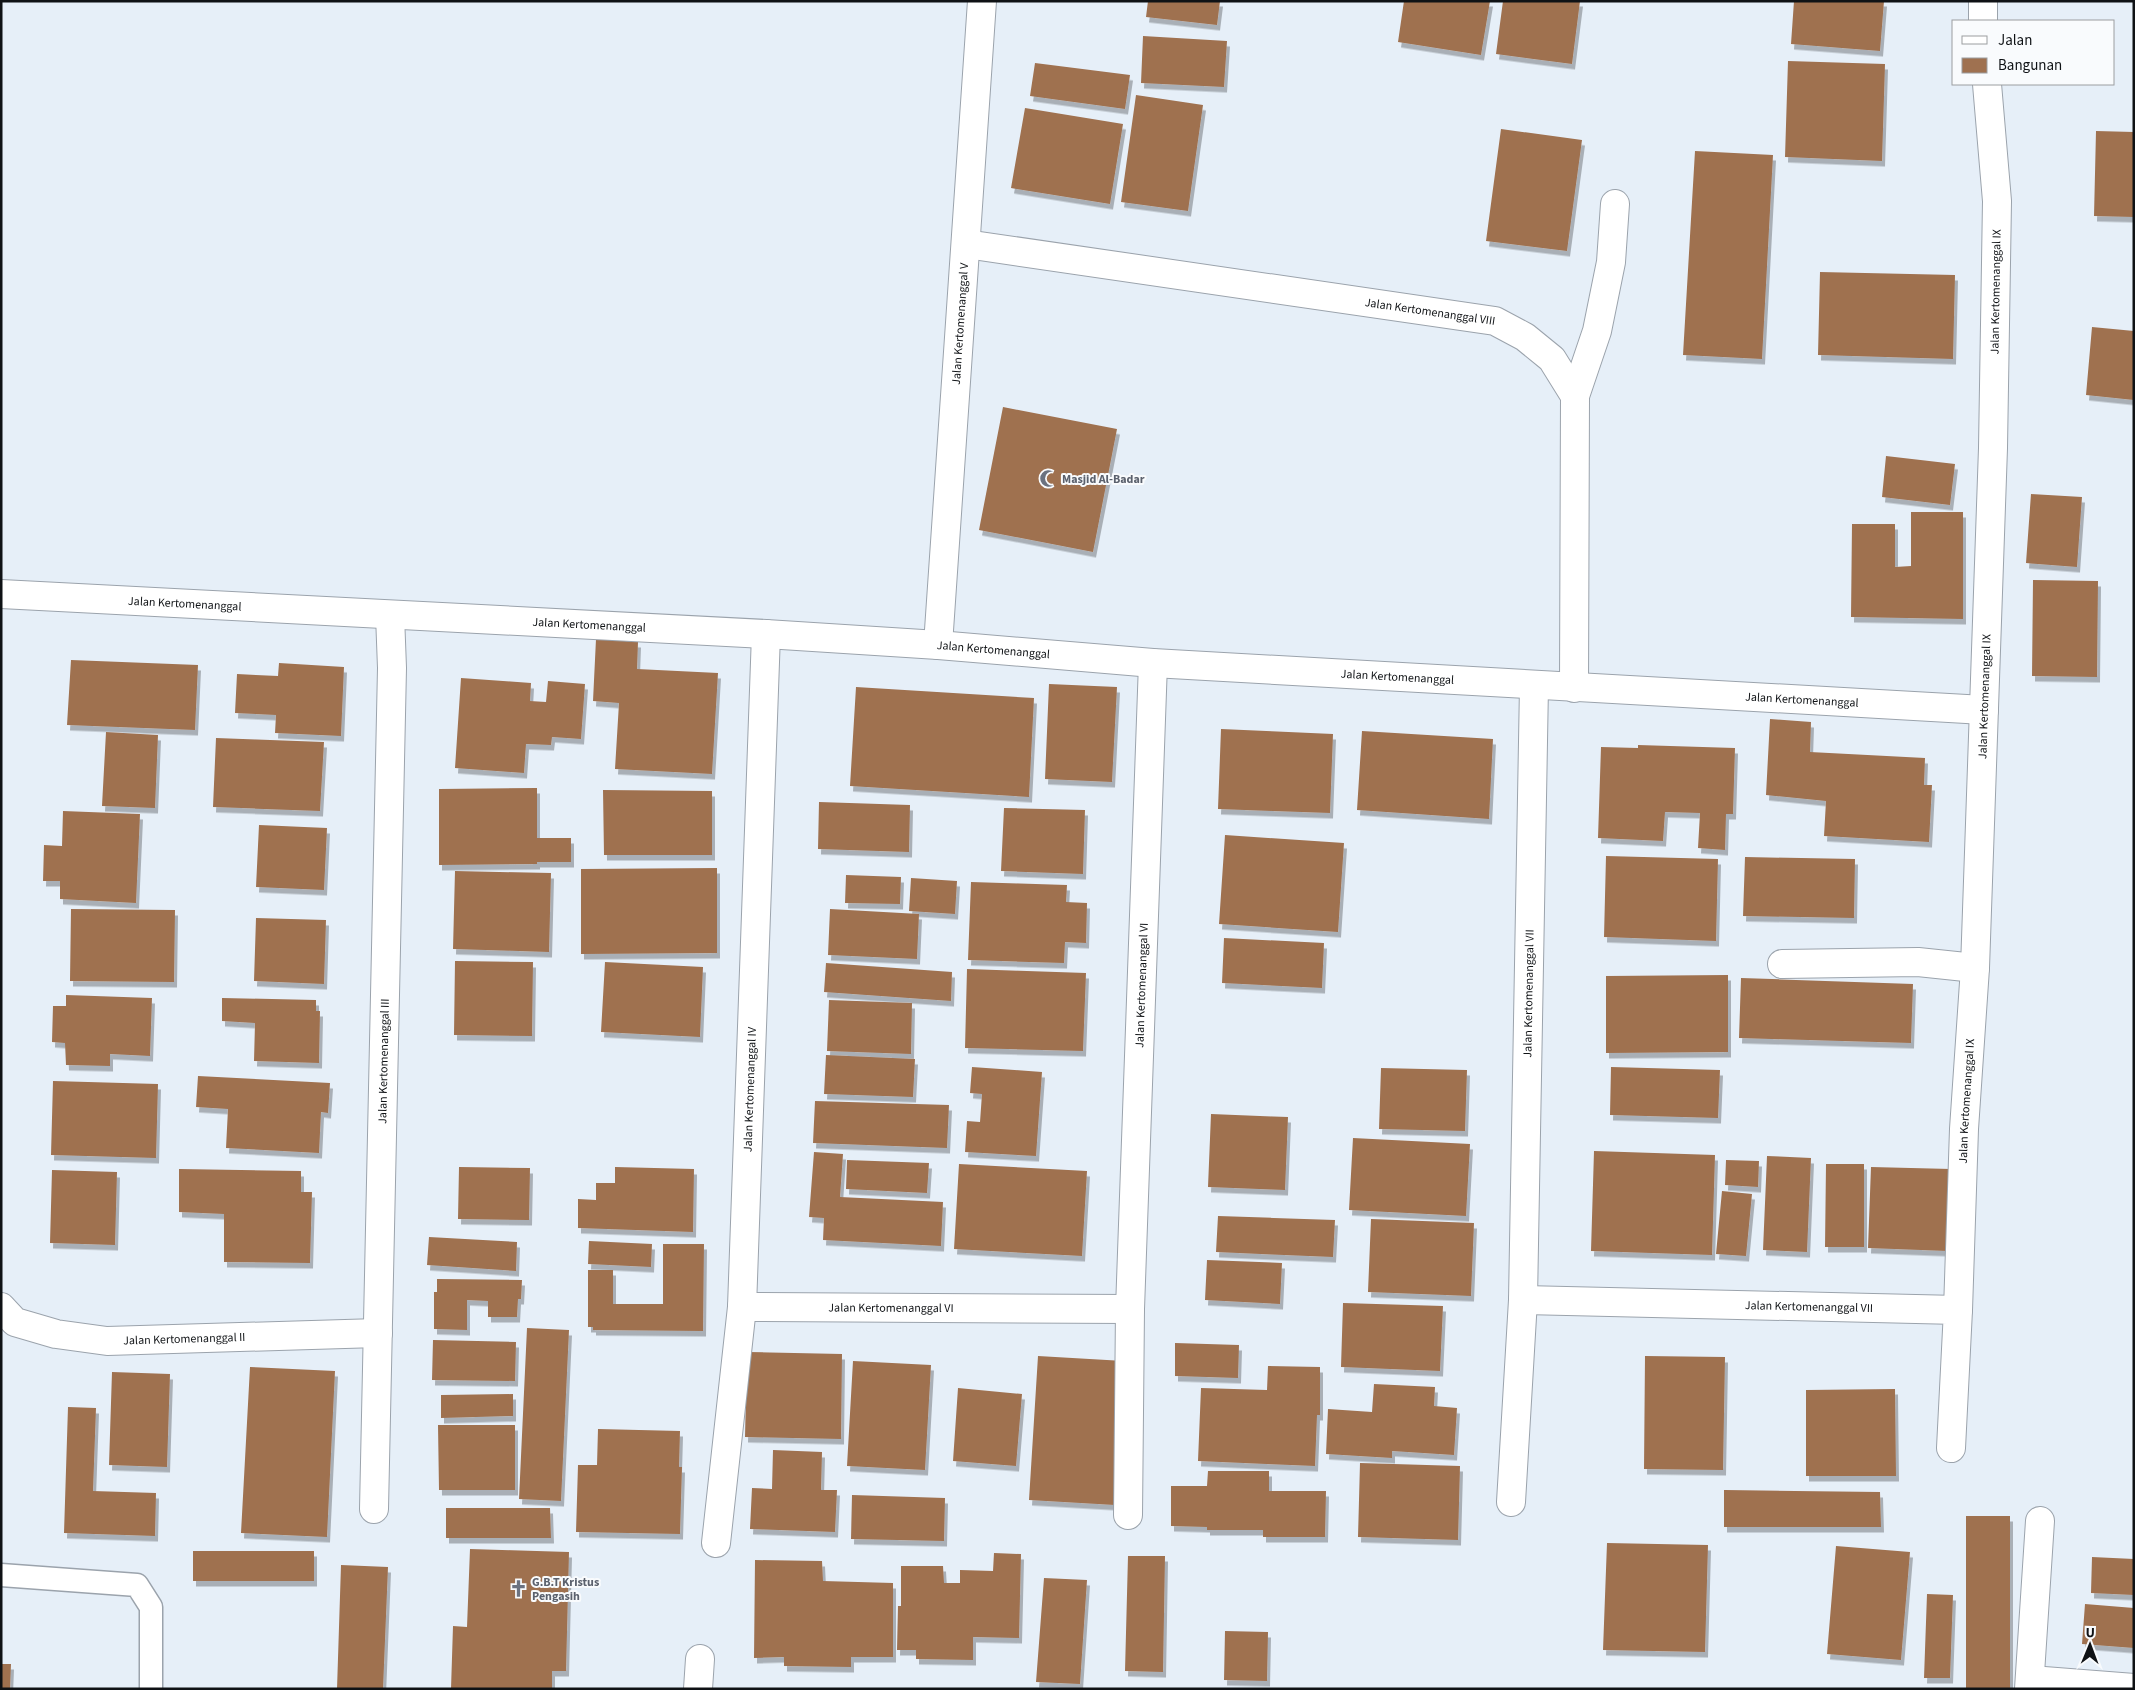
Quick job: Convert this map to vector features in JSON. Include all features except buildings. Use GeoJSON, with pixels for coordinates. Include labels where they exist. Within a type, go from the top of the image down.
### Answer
{"type":"FeatureCollection","features":[{"type":"Feature","properties":{"kind":"street","name":"Jalan Kertomenanggal V"},"geometry":{"type":"LineString","coordinates":[[938,645],[982,1]]}},
{"type":"Feature","properties":{"kind":"street"},"geometry":{"type":"LineString","coordinates":[[1983,1],[1983,20]]}},
{"type":"Feature","properties":{"kind":"street","name":"Jalan Kertomenanggal IX"},"geometry":{"type":"LineString","coordinates":[[1958,1310],[1964,1128],[1975,968],[1993,448],[1997,201],[1987,85]]}},
{"type":"Feature","properties":{"kind":"street"},"geometry":{"type":"LineString","coordinates":[[1574,688],[1575,396],[1599,322],[1610,262],[1615,204]]}},
{"type":"Feature","properties":{"kind":"street","name":"Jalan Kertomenanggal VIII"},"geometry":{"type":"LineString","coordinates":[[966,244],[1495,321],[1525,337],[1552,359],[1575,396]]}},
{"type":"Feature","properties":{"kind":"street","name":"Jalan Kertomenanggal"},"geometry":{"type":"LineString","coordinates":[[1,594],[766,634],[938,645],[1154,663],[1984,710]]}},
{"type":"Feature","properties":{"kind":"street","name":"Jalan Kertomenanggal III"},"geometry":{"type":"LineString","coordinates":[[374,1509],[392,668],[390,614]]}},
{"type":"Feature","properties":{"kind":"street","name":"Jalan Kertomenanggal IV"},"geometry":{"type":"LineString","coordinates":[[716,1543],[742,1307],[766,634]]}},
{"type":"Feature","properties":{"kind":"street","name":"Jalan Kertomenanggal VI"},"geometry":{"type":"LineString","coordinates":[[1128,1515],[1130,1308],[1154,663]]}},
{"type":"Feature","properties":{"kind":"street","name":"Jalan Kertomenanggal VII"},"geometry":{"type":"LineString","coordinates":[[1511,1502],[1523,1300],[1534,686]]}},
{"type":"Feature","properties":{"kind":"street"},"geometry":{"type":"LineString","coordinates":[[1782,964],[1918,962],[1975,968]]}},
{"type":"Feature","properties":{"kind":"street","name":"Jalan Kertomenanggal VII"},"geometry":{"type":"LineString","coordinates":[[1523,1300],[1958,1310]]}},
{"type":"Feature","properties":{"kind":"street","name":"Jalan Kertomenanggal II"},"geometry":{"type":"LineString","coordinates":[[1,1307],[15,1322],[56,1334],[107,1341],[378,1333]]}},
{"type":"Feature","properties":{"kind":"street","name":"Jalan Kertomenanggal VI"},"geometry":{"type":"LineString","coordinates":[[742,1307],[1130,1308]]}},
{"type":"Feature","properties":{"kind":"street"},"geometry":{"type":"LineString","coordinates":[[1951,1448],[1958,1310]]}},
{"type":"Feature","properties":{"kind":"street"},"geometry":{"type":"LineString","coordinates":[[2040,1521],[2029,1684],[2134,1688]]}},
{"type":"Feature","properties":{"kind":"street"},"geometry":{"type":"LineString","coordinates":[[698,1689],[700,1659]]}},
{"type":"Feature","properties":{"kind":"lane"},"geometry":{"type":"LineString","coordinates":[[1,1575],[137,1585],[151,1607],[151,1689]]}},
{"type":"Feature","properties":{"kind":"place","name":"Masjid Al-Badar"},"geometry":{"type":"Point","coordinates":[1048,479]}},
{"type":"Feature","properties":{"kind":"place","name":"G.B.T Kristus Pengasih"},"geometry":{"type":"Point","coordinates":[518,1589]}}]}
